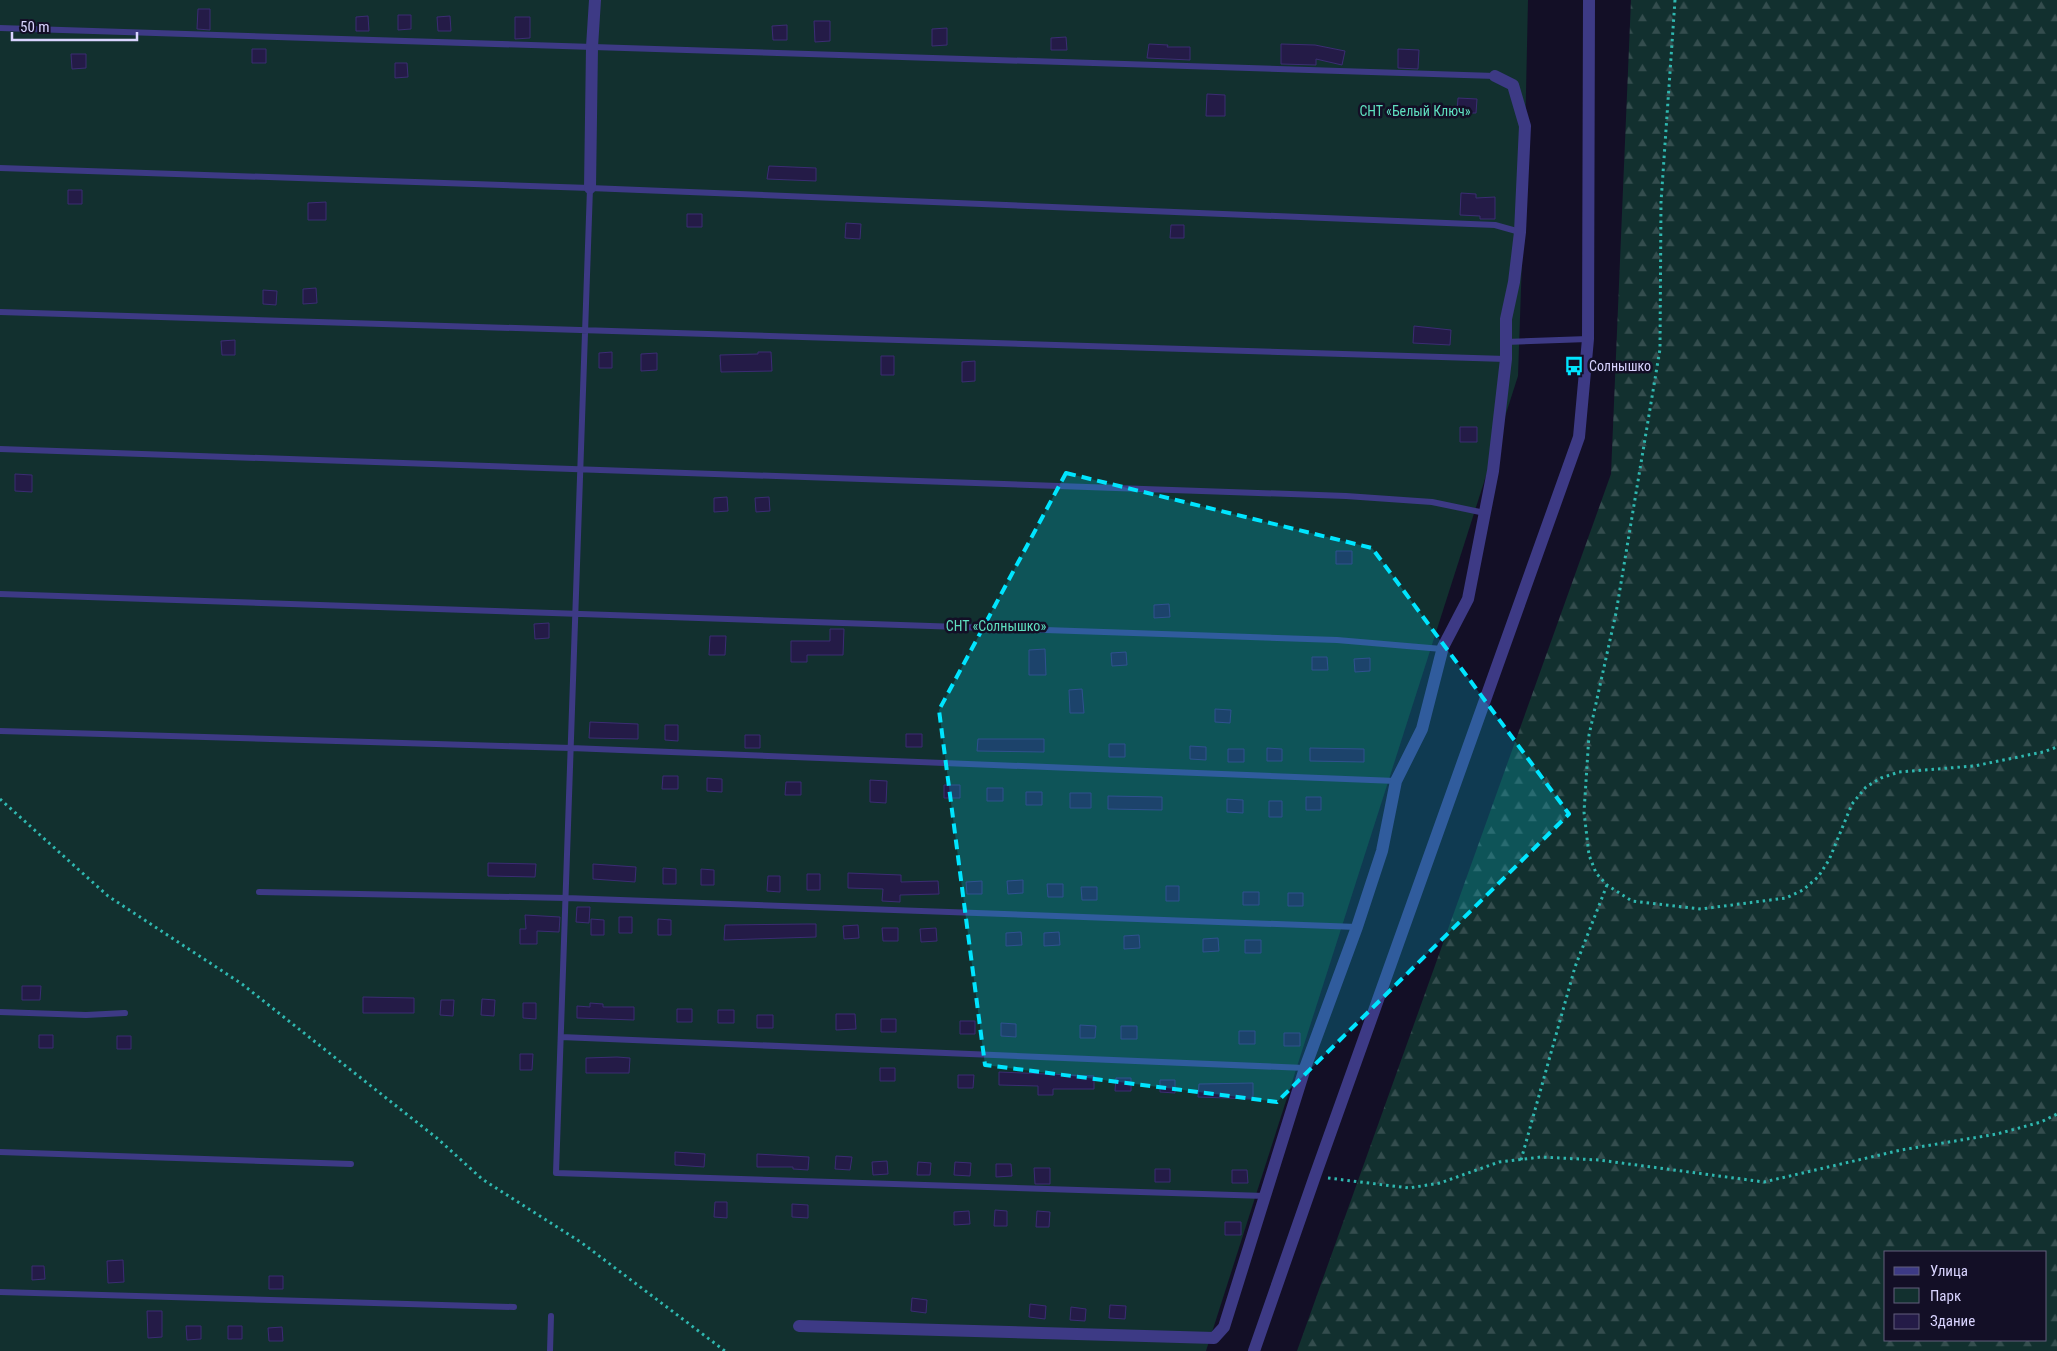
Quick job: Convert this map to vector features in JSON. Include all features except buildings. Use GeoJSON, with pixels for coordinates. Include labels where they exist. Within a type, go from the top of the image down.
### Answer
{"type":"FeatureCollection","features":[{"type":"Feature","properties":{"kind":"street"},"geometry":{"type":"LineString","coordinates":[[590,188],[592,47],[595,0]]}},
{"type":"Feature","properties":{"kind":"street"},"geometry":{"type":"LineString","coordinates":[[1254,1351],[1314,1176],[1579,437],[1588,339],[1589,0]]}},
{"type":"Feature","properties":{"kind":"street"},"geometry":{"type":"LineString","coordinates":[[799,1326],[1214,1338],[1224,1327],[1305,1068],[1357,927],[1382,851],[1396,781],[1422,729],[1442,649],[1468,599],[1494,470],[1506,359],[1506,319],[1514,282],[1520,232],[1525,126],[1513,85],[1494,76]]}},
{"type":"Feature","properties":{"kind":"lane"},"geometry":{"type":"LineString","coordinates":[[0,28],[1494,76]]}},
{"type":"Feature","properties":{"kind":"lane"},"geometry":{"type":"LineString","coordinates":[[0,168],[590,188],[1495,225],[1520,232]]}},
{"type":"Feature","properties":{"kind":"lane"},"geometry":{"type":"LineString","coordinates":[[590,188],[556,1173],[1265,1196]]}},
{"type":"Feature","properties":{"kind":"lane"},"geometry":{"type":"LineString","coordinates":[[0,312],[1506,359]]}},
{"type":"Feature","properties":{"kind":"lane"},"geometry":{"type":"LineString","coordinates":[[1506,342],[1588,339]]}},
{"type":"Feature","properties":{"kind":"lane"},"geometry":{"type":"LineString","coordinates":[[0,449],[1346,496],[1432,502],[1485,513]]}},
{"type":"Feature","properties":{"kind":"lane"},"geometry":{"type":"LineString","coordinates":[[0,594],[1338,640],[1442,649]]}},
{"type":"Feature","properties":{"kind":"lane"},"geometry":{"type":"LineString","coordinates":[[0,732],[571,748],[1396,781]]}},
{"type":"Feature","properties":{"kind":"lane"},"geometry":{"type":"LineString","coordinates":[[259,892],[566,898],[1357,927]]}},
{"type":"Feature","properties":{"kind":"lane"},"geometry":{"type":"LineString","coordinates":[[0,1012],[86,1015],[126,1013]]}},
{"type":"Feature","properties":{"kind":"lane"},"geometry":{"type":"LineString","coordinates":[[561,1037],[1305,1068]]}},
{"type":"Feature","properties":{"kind":"lane"},"geometry":{"type":"LineString","coordinates":[[0,1152],[351,1164]]}},
{"type":"Feature","properties":{"kind":"lane"},"geometry":{"type":"LineString","coordinates":[[0,1292],[514,1307]]}},
{"type":"Feature","properties":{"kind":"lane"},"geometry":{"type":"LineString","coordinates":[[550,1351],[551,1316]]}},
{"type":"Feature","properties":{"kind":"path"},"geometry":{"type":"LineString","coordinates":[[1675,0],[1661,202],[1660,348],[1616,613],[1589,735],[1585,821],[1589,854],[1596,873],[1607,885],[1632,901],[1701,909],[1786,898],[1804,890],[1818,877],[1829,860],[1852,804],[1866,788],[1881,778],[1900,772],[1974,766],[2043,752],[2057,747]]}},
{"type":"Feature","properties":{"kind":"path"},"geometry":{"type":"LineString","coordinates":[[0,799],[108,896],[242,984],[438,1139],[482,1179],[582,1243],[725,1351]]}},
{"type":"Feature","properties":{"kind":"path"},"geometry":{"type":"LineString","coordinates":[[1521,1160],[1575,967],[1607,885]]}},
{"type":"Feature","properties":{"kind":"path"},"geometry":{"type":"LineString","coordinates":[[1314,1176],[1409,1188],[1440,1183],[1499,1162],[1541,1157],[1599,1160],[1764,1182],[1901,1150],[1997,1134],[2041,1122],[2057,1114]]}},
{"type":"Feature","properties":{"kind":"highlighted area"},"geometry":{"type":"Polygon","coordinates":[[[1066,473],[1372,548],[1569,814],[1277,1102],[985,1065],[939,710],[1066,473]]]}},
{"type":"Feature","properties":{"kind":"green space"},"geometry":{"type":"Polygon","coordinates":[[[0,0],[1528,0],[1518,376],[1206,1351],[0,1351],[0,0]]]}},
{"type":"Feature","properties":{"kind":"green space"},"geometry":{"type":"Polygon","coordinates":[[[1631,0],[2057,0],[2057,1351],[1297,1351],[1611,474],[1631,0]]]}},
{"type":"Feature","properties":{"kind":"place","name":"Солнышко"},"geometry":{"type":"Point","coordinates":[1574,366]}},
{"type":"Feature","properties":{"kind":"park label","name":"СНТ «Белый Ключ»"},"geometry":{"type":"Point","coordinates":[1415,111]}},
{"type":"Feature","properties":{"kind":"park label","name":"СНТ «Солнышко»"},"geometry":{"type":"Point","coordinates":[996,626]}}]}
